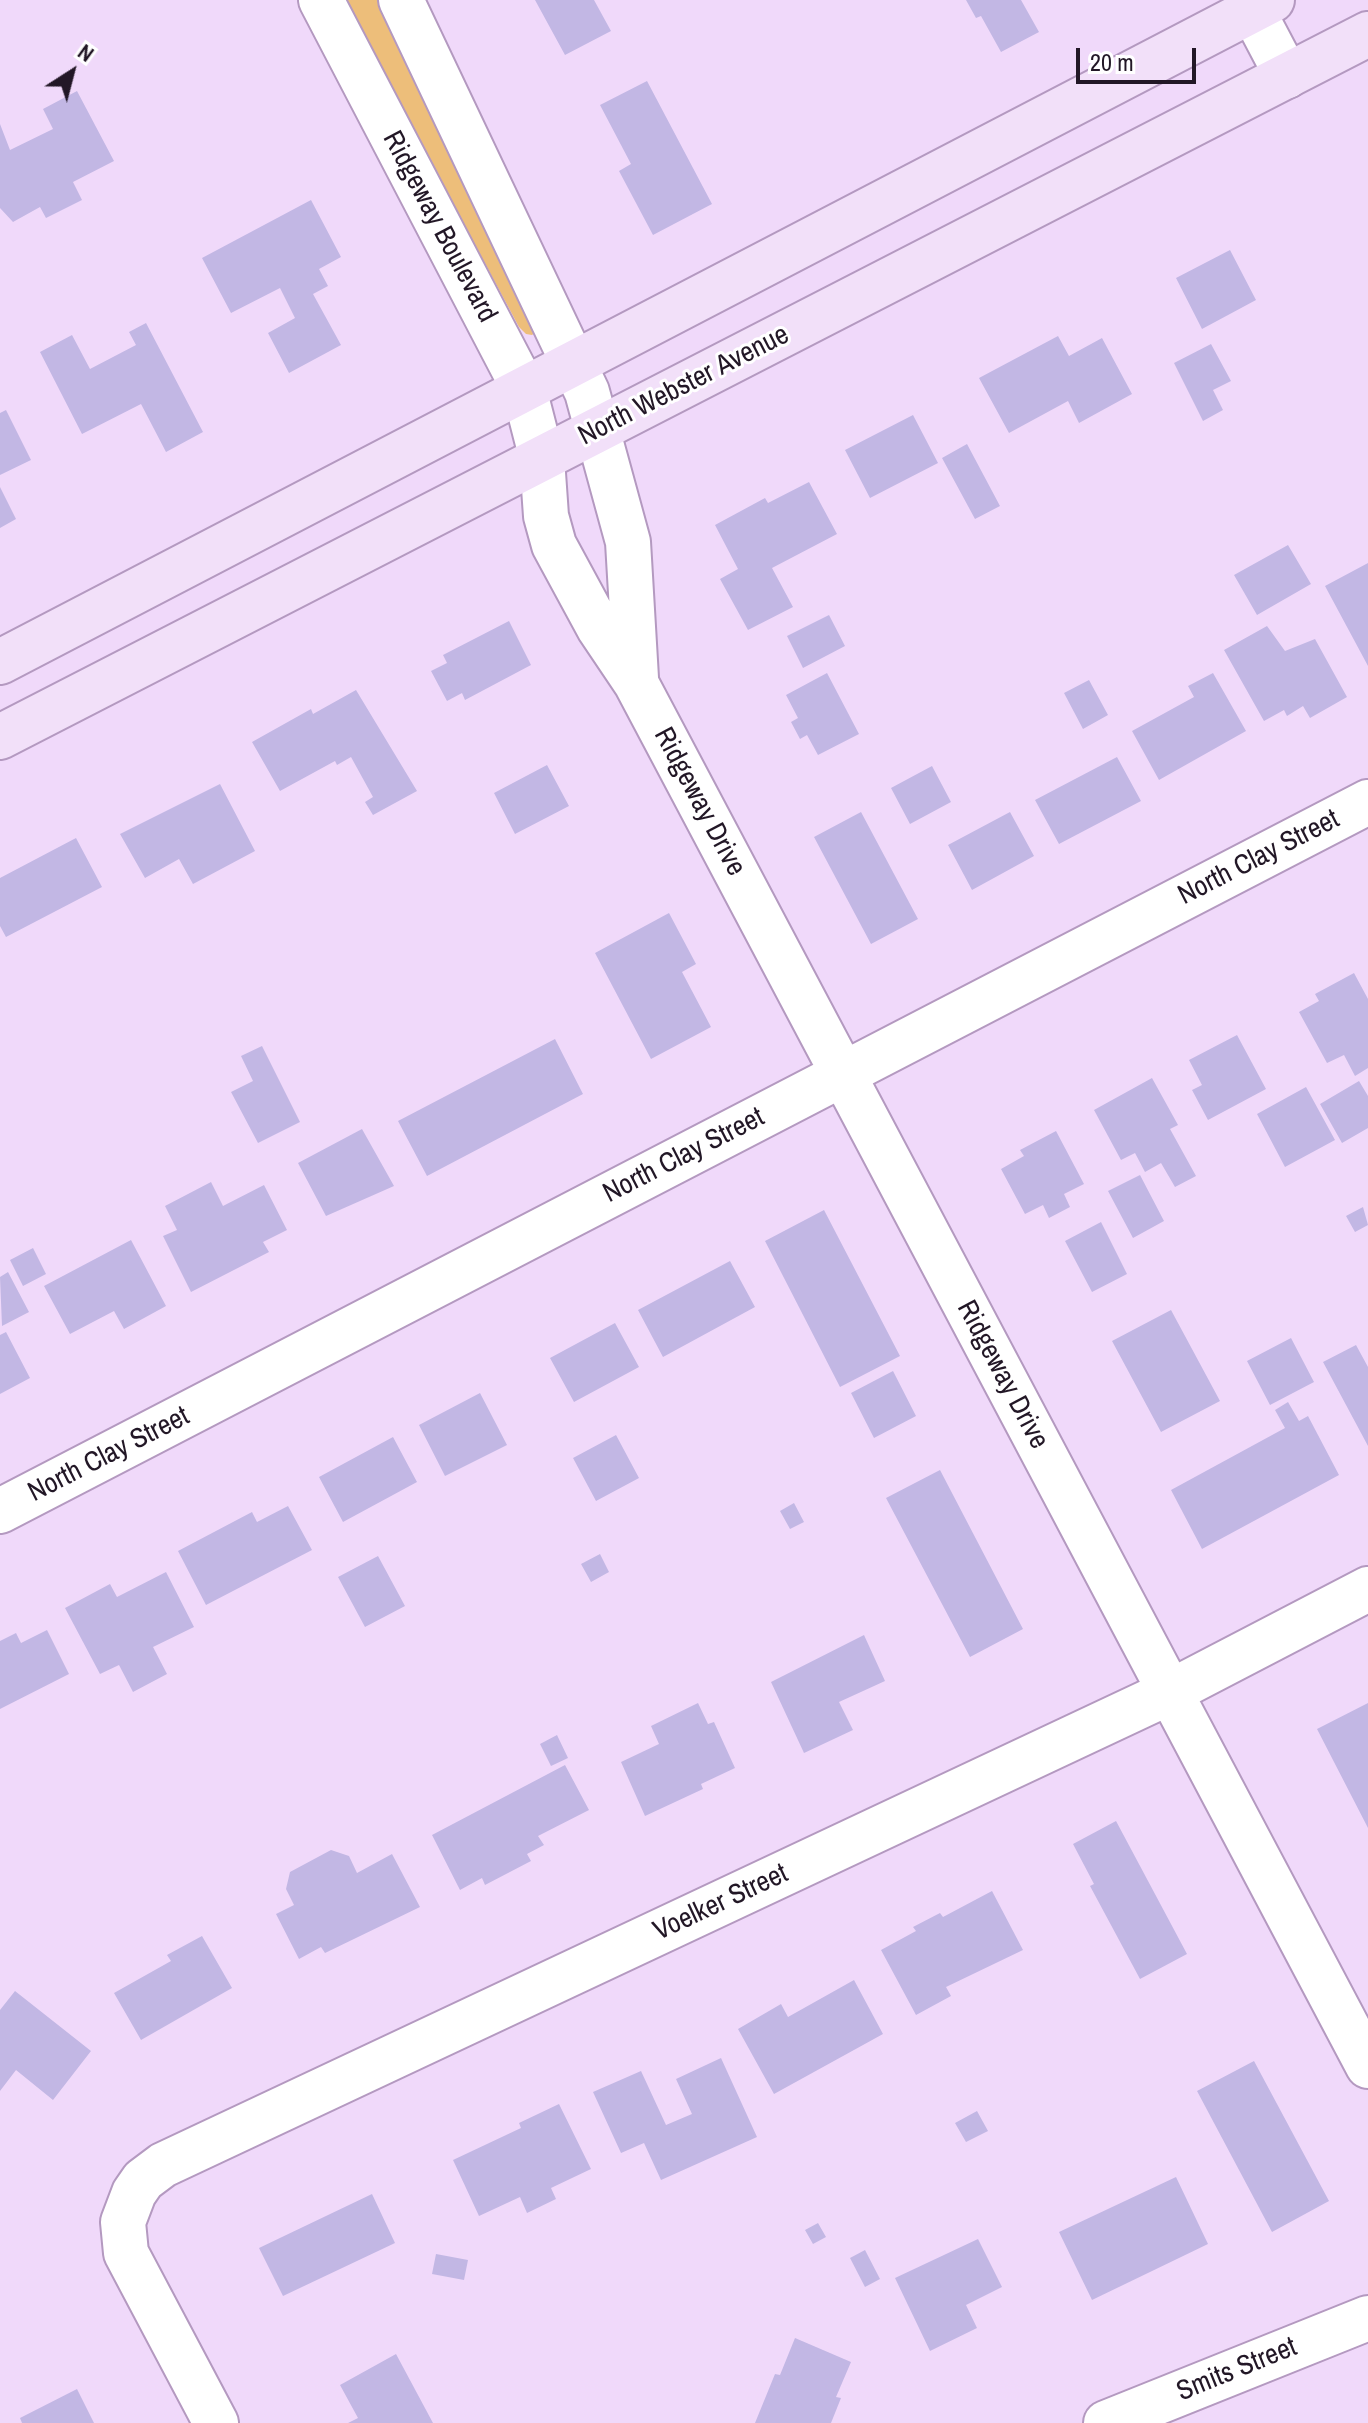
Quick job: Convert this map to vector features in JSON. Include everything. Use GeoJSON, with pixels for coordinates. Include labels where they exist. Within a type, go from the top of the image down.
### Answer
{"type":"FeatureCollection","features":[{"type":"Feature","properties":{"kind":"main road"},"geometry":{"type":"LineString","coordinates":[[0,662],[1257,3]]}},
{"type":"Feature","properties":{"kind":"main road","name":"North Webster Avenue"},"geometry":{"type":"LineString","coordinates":[[0,737],[1368,34]]}},
{"type":"Feature","properties":{"kind":"street","name":"Ridgeway Boulevard"},"geometry":{"type":"LineString","coordinates":[[321,0],[524,389],[542,459]]}},
{"type":"Feature","properties":{"kind":"street"},"geometry":{"type":"LineString","coordinates":[[401,0],[575,363],[598,430]]}},
{"type":"Feature","properties":{"kind":"street"},"geometry":{"type":"LineString","coordinates":[[1257,3],[1287,76]]}},
{"type":"Feature","properties":{"kind":"street","name":"Ridgeway Drive"},"geometry":{"type":"LineString","coordinates":[[598,430],[628,542],[631,640],[636,683]]}},
{"type":"Feature","properties":{"kind":"street","name":"Ridgeway Drive"},"geometry":{"type":"LineString","coordinates":[[542,459],[546,516],[554,545],[599,628],[636,683],[1368,2066]]}},
{"type":"Feature","properties":{"kind":"street","name":"North Clay Street"},"geometry":{"type":"LineString","coordinates":[[0,1511],[1368,802]]}},
{"type":"Feature","properties":{"kind":"street","name":"Voelker Street"},"geometry":{"type":"LineString","coordinates":[[216,2423],[126,2253],[123,2222],[134,2193],[143,2180],[163,2165],[1170,1692],[1368,1589]]}},
{"type":"Feature","properties":{"kind":"street","name":"Smits Street"},"geometry":{"type":"LineString","coordinates":[[1106,2423],[1368,2318]]}},
{"type":"Feature","properties":{"kind":"shaded area"},"geometry":{"type":"Polygon","coordinates":[[[344,0],[379,0],[536,325],[536,332],[532,335],[519,327],[344,0]]]}},
{"type":"Feature","properties":{"kind":"building"},"geometry":{"type":"Polygon","coordinates":[[[535,0],[594,0],[611,31],[565,55],[535,0]]]}},
{"type":"Feature","properties":{"kind":"building"},"geometry":{"type":"Polygon","coordinates":[[[966,0],[1021,0],[1039,32],[1001,52],[981,16],[976,18],[966,0]]]}},
{"type":"Feature","properties":{"kind":"building"},"geometry":{"type":"Polygon","coordinates":[[[647,81],[712,204],[653,235],[619,171],[631,164],[600,105],[647,81]]]}},
{"type":"Feature","properties":{"kind":"building"},"geometry":{"type":"Polygon","coordinates":[[[77,91],[114,161],[73,182],[82,200],[46,218],[40,207],[13,222],[0,208],[0,124],[10,150],[53,129],[43,109],[77,91]]]}},
{"type":"Feature","properties":{"kind":"building"},"geometry":{"type":"Polygon","coordinates":[[[311,200],[341,257],[319,269],[328,286],[313,294],[341,345],[289,373],[268,333],[295,318],[280,288],[231,313],[202,258],[311,200]]]}},
{"type":"Feature","properties":{"kind":"building"},"geometry":{"type":"Polygon","coordinates":[[[1230,250],[1256,300],[1202,329],[1176,278],[1230,250]]]}},
{"type":"Feature","properties":{"kind":"building"},"geometry":{"type":"Polygon","coordinates":[[[146,323],[203,432],[166,452],[141,404],[82,434],[40,352],[72,335],[90,369],[136,345],[129,332],[146,323]]]}},
{"type":"Feature","properties":{"kind":"building"},"geometry":{"type":"Polygon","coordinates":[[[1058,336],[1069,356],[1102,338],[1132,394],[1079,423],[1068,401],[1009,433],[979,378],[1058,336]]]}},
{"type":"Feature","properties":{"kind":"building"},"geometry":{"type":"Polygon","coordinates":[[[1211,344],[1231,381],[1213,390],[1223,410],[1203,421],[1174,363],[1211,344]]]}},
{"type":"Feature","properties":{"kind":"building"},"geometry":{"type":"Polygon","coordinates":[[[6,410],[31,460],[0,475],[0,413],[6,410]]]}},
{"type":"Feature","properties":{"kind":"building"},"geometry":{"type":"Polygon","coordinates":[[[913,415],[938,463],[870,498],[845,450],[913,415]]]}},
{"type":"Feature","properties":{"kind":"building"},"geometry":{"type":"Polygon","coordinates":[[[967,444],[1000,506],[975,519],[942,458],[967,444]]]}},
{"type":"Feature","properties":{"kind":"building"},"geometry":{"type":"Polygon","coordinates":[[[809,482],[837,534],[772,568],[793,607],[748,630],[720,579],[738,569],[715,525],[765,498],[768,503],[809,482]]]}},
{"type":"Feature","properties":{"kind":"building"},"geometry":{"type":"Polygon","coordinates":[[[0,487],[16,519],[0,528],[0,487]]]}},
{"type":"Feature","properties":{"kind":"building"},"geometry":{"type":"Polygon","coordinates":[[[1288,545],[1311,584],[1257,615],[1234,575],[1288,545]]]}},
{"type":"Feature","properties":{"kind":"building"},"geometry":{"type":"Polygon","coordinates":[[[1368,563],[1368,666],[1325,586],[1368,563]]]}},
{"type":"Feature","properties":{"kind":"building"},"geometry":{"type":"Polygon","coordinates":[[[829,615],[845,646],[803,668],[787,636],[829,615]]]}},
{"type":"Feature","properties":{"kind":"building"},"geometry":{"type":"Polygon","coordinates":[[[509,621],[531,665],[465,700],[462,693],[447,701],[431,671],[447,663],[443,655],[509,621]]]}},
{"type":"Feature","properties":{"kind":"building"},"geometry":{"type":"Polygon","coordinates":[[[1267,626],[1285,651],[1315,639],[1347,697],[1310,718],[1303,706],[1287,716],[1284,710],[1264,721],[1224,650],[1267,626]]]}},
{"type":"Feature","properties":{"kind":"building"},"geometry":{"type":"Polygon","coordinates":[[[827,673],[859,734],[818,755],[807,735],[800,739],[791,722],[798,718],[786,695],[827,673]]]}},
{"type":"Feature","properties":{"kind":"building"},"geometry":{"type":"Polygon","coordinates":[[[1213,673],[1246,731],[1159,780],[1132,731],[1194,697],[1188,686],[1213,673]]]}},
{"type":"Feature","properties":{"kind":"building"},"geometry":{"type":"Polygon","coordinates":[[[1089,680],[1108,715],[1083,729],[1064,693],[1089,680]]]}},
{"type":"Feature","properties":{"kind":"building"},"geometry":{"type":"Polygon","coordinates":[[[356,690],[417,791],[373,815],[365,802],[373,797],[351,757],[337,765],[335,761],[280,791],[252,742],[311,709],[313,714],[356,690]]]}},
{"type":"Feature","properties":{"kind":"building"},"geometry":{"type":"Polygon","coordinates":[[[1117,757],[1141,801],[1059,844],[1035,800],[1117,757]]]}},
{"type":"Feature","properties":{"kind":"building"},"geometry":{"type":"Polygon","coordinates":[[[547,765],[569,806],[515,834],[494,793],[547,765]]]}},
{"type":"Feature","properties":{"kind":"building"},"geometry":{"type":"Polygon","coordinates":[[[932,766],[951,802],[910,824],[891,788],[932,766]]]}},
{"type":"Feature","properties":{"kind":"building"},"geometry":{"type":"Polygon","coordinates":[[[220,784],[255,851],[193,884],[179,859],[145,878],[120,834],[220,784]]]}},
{"type":"Feature","properties":{"kind":"building"},"geometry":{"type":"Polygon","coordinates":[[[861,812],[918,919],[871,944],[814,837],[861,812]]]}},
{"type":"Feature","properties":{"kind":"building"},"geometry":{"type":"Polygon","coordinates":[[[1010,812],[1034,856],[972,890],[948,845],[1010,812]]]}},
{"type":"Feature","properties":{"kind":"building"},"geometry":{"type":"Polygon","coordinates":[[[76,838],[102,887],[6,937],[0,926],[0,878],[76,838]]]}},
{"type":"Feature","properties":{"kind":"building"},"geometry":{"type":"Polygon","coordinates":[[[669,913],[696,964],[682,972],[711,1027],[651,1059],[595,953],[669,913]]]}},
{"type":"Feature","properties":{"kind":"building"},"geometry":{"type":"Polygon","coordinates":[[[1354,973],[1368,999],[1368,1068],[1355,1076],[1344,1055],[1327,1063],[1299,1012],[1319,1001],[1315,994],[1354,973]]]}},
{"type":"Feature","properties":{"kind":"building"},"geometry":{"type":"Polygon","coordinates":[[[1237,1035],[1266,1089],[1208,1120],[1192,1090],[1202,1085],[1189,1060],[1237,1035]]]}},
{"type":"Feature","properties":{"kind":"building"},"geometry":{"type":"Polygon","coordinates":[[[555,1039],[583,1094],[427,1176],[398,1121],[555,1039]]]}},
{"type":"Feature","properties":{"kind":"building"},"geometry":{"type":"Polygon","coordinates":[[[262,1046],[300,1122],[258,1143],[231,1092],[253,1081],[241,1056],[262,1046]]]}},
{"type":"Feature","properties":{"kind":"building"},"geometry":{"type":"Polygon","coordinates":[[[1152,1078],[1178,1125],[1170,1129],[1196,1176],[1175,1187],[1161,1163],[1145,1172],[1135,1153],[1121,1160],[1094,1110],[1152,1078]]]}},
{"type":"Feature","properties":{"kind":"building"},"geometry":{"type":"Polygon","coordinates":[[[1359,1081],[1368,1096],[1368,1128],[1342,1143],[1320,1104],[1359,1081]]]}},
{"type":"Feature","properties":{"kind":"building"},"geometry":{"type":"Polygon","coordinates":[[[1306,1087],[1335,1140],[1285,1167],[1257,1114],[1306,1087]]]}},
{"type":"Feature","properties":{"kind":"building"},"geometry":{"type":"Polygon","coordinates":[[[362,1129],[394,1186],[326,1216],[298,1163],[362,1129]]]}},
{"type":"Feature","properties":{"kind":"building"},"geometry":{"type":"Polygon","coordinates":[[[1056,1131],[1084,1184],[1064,1194],[1070,1207],[1049,1218],[1043,1205],[1025,1214],[1001,1169],[1024,1156],[1020,1150],[1056,1131]]]}},
{"type":"Feature","properties":{"kind":"building"},"geometry":{"type":"Polygon","coordinates":[[[1140,1175],[1164,1221],[1133,1238],[1108,1191],[1140,1175]]]}},
{"type":"Feature","properties":{"kind":"building"},"geometry":{"type":"Polygon","coordinates":[[[211,1182],[223,1206],[264,1185],[287,1230],[263,1242],[269,1252],[191,1292],[163,1236],[177,1230],[165,1206],[211,1182]]]}},
{"type":"Feature","properties":{"kind":"building"},"geometry":{"type":"Polygon","coordinates":[[[1363,1207],[1368,1225],[1355,1232],[1346,1216],[1363,1207]]]}},
{"type":"Feature","properties":{"kind":"building"},"geometry":{"type":"Polygon","coordinates":[[[824,1210],[900,1356],[840,1387],[765,1241],[824,1210]]]}},
{"type":"Feature","properties":{"kind":"building"},"geometry":{"type":"Polygon","coordinates":[[[1101,1222],[1127,1274],[1092,1292],[1065,1241],[1101,1222]]]}},
{"type":"Feature","properties":{"kind":"building"},"geometry":{"type":"Polygon","coordinates":[[[131,1240],[166,1306],[124,1329],[114,1311],[70,1334],[44,1286],[131,1240]]]}},
{"type":"Feature","properties":{"kind":"building"},"geometry":{"type":"Polygon","coordinates":[[[33,1248],[46,1274],[23,1286],[10,1260],[33,1248]]]}},
{"type":"Feature","properties":{"kind":"building"},"geometry":{"type":"Polygon","coordinates":[[[730,1261],[755,1307],[663,1357],[638,1310],[730,1261]]]}},
{"type":"Feature","properties":{"kind":"building"},"geometry":{"type":"Polygon","coordinates":[[[8,1272],[29,1312],[2,1326],[0,1277],[8,1272]]]}},
{"type":"Feature","properties":{"kind":"building"},"geometry":{"type":"Polygon","coordinates":[[[1171,1310],[1220,1401],[1161,1432],[1112,1341],[1171,1310]]]}},
{"type":"Feature","properties":{"kind":"building"},"geometry":{"type":"Polygon","coordinates":[[[615,1323],[639,1367],[574,1402],[550,1358],[615,1323]]]}},
{"type":"Feature","properties":{"kind":"building"},"geometry":{"type":"Polygon","coordinates":[[[6,1332],[30,1378],[0,1394],[0,1335],[6,1332]]]}},
{"type":"Feature","properties":{"kind":"building"},"geometry":{"type":"Polygon","coordinates":[[[1291,1338],[1314,1382],[1270,1405],[1247,1361],[1291,1338]]]}},
{"type":"Feature","properties":{"kind":"building"},"geometry":{"type":"Polygon","coordinates":[[[1356,1345],[1368,1367],[1368,1446],[1323,1362],[1356,1345]]]}},
{"type":"Feature","properties":{"kind":"building"},"geometry":{"type":"Polygon","coordinates":[[[893,1371],[916,1416],[874,1438],[851,1393],[893,1371]]]}},
{"type":"Feature","properties":{"kind":"building"},"geometry":{"type":"Polygon","coordinates":[[[480,1393],[507,1445],[445,1476],[419,1425],[480,1393]]]}},
{"type":"Feature","properties":{"kind":"building"},"geometry":{"type":"Polygon","coordinates":[[[1288,1402],[1299,1421],[1308,1416],[1339,1475],[1202,1549],[1171,1490],[1285,1428],[1275,1410],[1288,1402]]]}},
{"type":"Feature","properties":{"kind":"building"},"geometry":{"type":"Polygon","coordinates":[[[616,1435],[639,1478],[596,1501],[573,1458],[616,1435]]]}},
{"type":"Feature","properties":{"kind":"building"},"geometry":{"type":"Polygon","coordinates":[[[393,1437],[417,1482],[343,1522],[319,1477],[393,1437]]]}},
{"type":"Feature","properties":{"kind":"building"},"geometry":{"type":"Polygon","coordinates":[[[940,1470],[1023,1629],[970,1657],[886,1498],[940,1470]]]}},
{"type":"Feature","properties":{"kind":"building"},"geometry":{"type":"Polygon","coordinates":[[[794,1503],[804,1522],[790,1529],[780,1511],[794,1503]]]}},
{"type":"Feature","properties":{"kind":"building"},"geometry":{"type":"Polygon","coordinates":[[[288,1506],[312,1550],[206,1605],[178,1551],[252,1512],[257,1522],[288,1506]]]}},
{"type":"Feature","properties":{"kind":"building"},"geometry":{"type":"Polygon","coordinates":[[[600,1554],[609,1572],[591,1582],[581,1564],[600,1554]]]}},
{"type":"Feature","properties":{"kind":"building"},"geometry":{"type":"Polygon","coordinates":[[[378,1556],[405,1606],[365,1627],[338,1577],[378,1556]]]}},
{"type":"Feature","properties":{"kind":"building"},"geometry":{"type":"Polygon","coordinates":[[[166,1572],[194,1627],[153,1647],[167,1674],[133,1692],[119,1665],[100,1674],[65,1608],[110,1584],[117,1597],[166,1572]]]}},
{"type":"Feature","properties":{"kind":"building"},"geometry":{"type":"Polygon","coordinates":[[[47,1630],[69,1674],[0,1709],[0,1641],[16,1633],[21,1643],[47,1630]]]}},
{"type":"Feature","properties":{"kind":"building"},"geometry":{"type":"Polygon","coordinates":[[[864,1635],[885,1681],[839,1702],[853,1730],[804,1753],[771,1682],[864,1635]]]}},
{"type":"Feature","properties":{"kind":"building"},"geometry":{"type":"Polygon","coordinates":[[[698,1703],[708,1724],[714,1722],[735,1768],[701,1784],[703,1789],[645,1816],[621,1762],[659,1744],[651,1726],[698,1703]]]}},
{"type":"Feature","properties":{"kind":"building"},"geometry":{"type":"Polygon","coordinates":[[[1368,1703],[1368,1828],[1317,1729],[1368,1703]]]}},
{"type":"Feature","properties":{"kind":"building"},"geometry":{"type":"Polygon","coordinates":[[[557,1735],[568,1758],[551,1766],[540,1744],[557,1735]]]}},
{"type":"Feature","properties":{"kind":"building"},"geometry":{"type":"Polygon","coordinates":[[[565,1765],[589,1810],[538,1836],[544,1845],[527,1854],[531,1861],[485,1885],[482,1878],[460,1890],[432,1835],[565,1765]]]}},
{"type":"Feature","properties":{"kind":"building"},"geometry":{"type":"Polygon","coordinates":[[[1116,1821],[1187,1954],[1140,1979],[1090,1886],[1094,1884],[1073,1844],[1116,1821]]]}},
{"type":"Feature","properties":{"kind":"building"},"geometry":{"type":"Polygon","coordinates":[[[331,1850],[349,1856],[357,1873],[392,1854],[420,1907],[325,1953],[321,1947],[299,1959],[276,1914],[294,1905],[286,1889],[290,1872],[331,1850]]]}},
{"type":"Feature","properties":{"kind":"building"},"geometry":{"type":"Polygon","coordinates":[[[992,1891],[1023,1950],[946,1987],[951,1996],[916,2015],[881,1950],[916,1931],[913,1927],[940,1913],[943,1917],[992,1891]]]}},
{"type":"Feature","properties":{"kind":"building"},"geometry":{"type":"Polygon","coordinates":[[[202,1936],[232,1988],[141,2040],[114,1993],[171,1961],[167,1955],[202,1936]]]}},
{"type":"Feature","properties":{"kind":"building"},"geometry":{"type":"Polygon","coordinates":[[[854,1980],[883,2034],[774,2094],[738,2029],[781,2004],[788,2017],[854,1980]]]}},
{"type":"Feature","properties":{"kind":"building"},"geometry":{"type":"Polygon","coordinates":[[[15,1991],[91,2051],[53,2100],[16,2070],[0,2091],[0,2010],[15,1991]]]}},
{"type":"Feature","properties":{"kind":"building"},"geometry":{"type":"Polygon","coordinates":[[[721,2058],[757,2137],[661,2180],[644,2143],[621,2153],[593,2092],[641,2071],[666,2125],[692,2114],[676,2079],[721,2058]]]}},
{"type":"Feature","properties":{"kind":"building"},"geometry":{"type":"Polygon","coordinates":[[[1254,2061],[1329,2201],[1272,2232],[1197,2091],[1254,2061]]]}},
{"type":"Feature","properties":{"kind":"building"},"geometry":{"type":"Polygon","coordinates":[[[559,2104],[591,2169],[551,2188],[556,2199],[527,2213],[520,2197],[479,2216],[453,2160],[521,2128],[519,2123],[559,2104]]]}},
{"type":"Feature","properties":{"kind":"building"},"geometry":{"type":"Polygon","coordinates":[[[977,2111],[988,2131],[966,2142],[955,2123],[977,2111]]]}},
{"type":"Feature","properties":{"kind":"building"},"geometry":{"type":"Polygon","coordinates":[[[1176,2177],[1208,2244],[1092,2300],[1059,2232],[1176,2177]]]}},
{"type":"Feature","properties":{"kind":"building"},"geometry":{"type":"Polygon","coordinates":[[[372,2194],[395,2243],[283,2296],[259,2248],[372,2194]]]}},
{"type":"Feature","properties":{"kind":"building"},"geometry":{"type":"Polygon","coordinates":[[[818,2223],[826,2237],[813,2244],[805,2230],[818,2223]]]}},
{"type":"Feature","properties":{"kind":"building"},"geometry":{"type":"Polygon","coordinates":[[[978,2239],[1002,2287],[966,2305],[977,2328],[930,2351],[895,2278],[978,2239]]]}},
{"type":"Feature","properties":{"kind":"building"},"geometry":{"type":"Polygon","coordinates":[[[865,2250],[880,2279],[865,2287],[850,2258],[865,2250]]]}},
{"type":"Feature","properties":{"kind":"building"},"geometry":{"type":"Polygon","coordinates":[[[436,2254],[468,2260],[464,2280],[432,2274],[436,2254]]]}},
{"type":"Feature","properties":{"kind":"building"},"geometry":{"type":"Polygon","coordinates":[[[795,2338],[851,2362],[836,2397],[841,2398],[831,2423],[755,2423],[775,2374],[780,2375],[795,2338]]]}},
{"type":"Feature","properties":{"kind":"building"},"geometry":{"type":"Polygon","coordinates":[[[396,2354],[433,2423],[348,2423],[358,2418],[340,2385],[396,2354]]]}},
{"type":"Feature","properties":{"kind":"building"},"geometry":{"type":"Polygon","coordinates":[[[77,2389],[94,2423],[22,2423],[20,2418],[77,2389]]]}}]}
